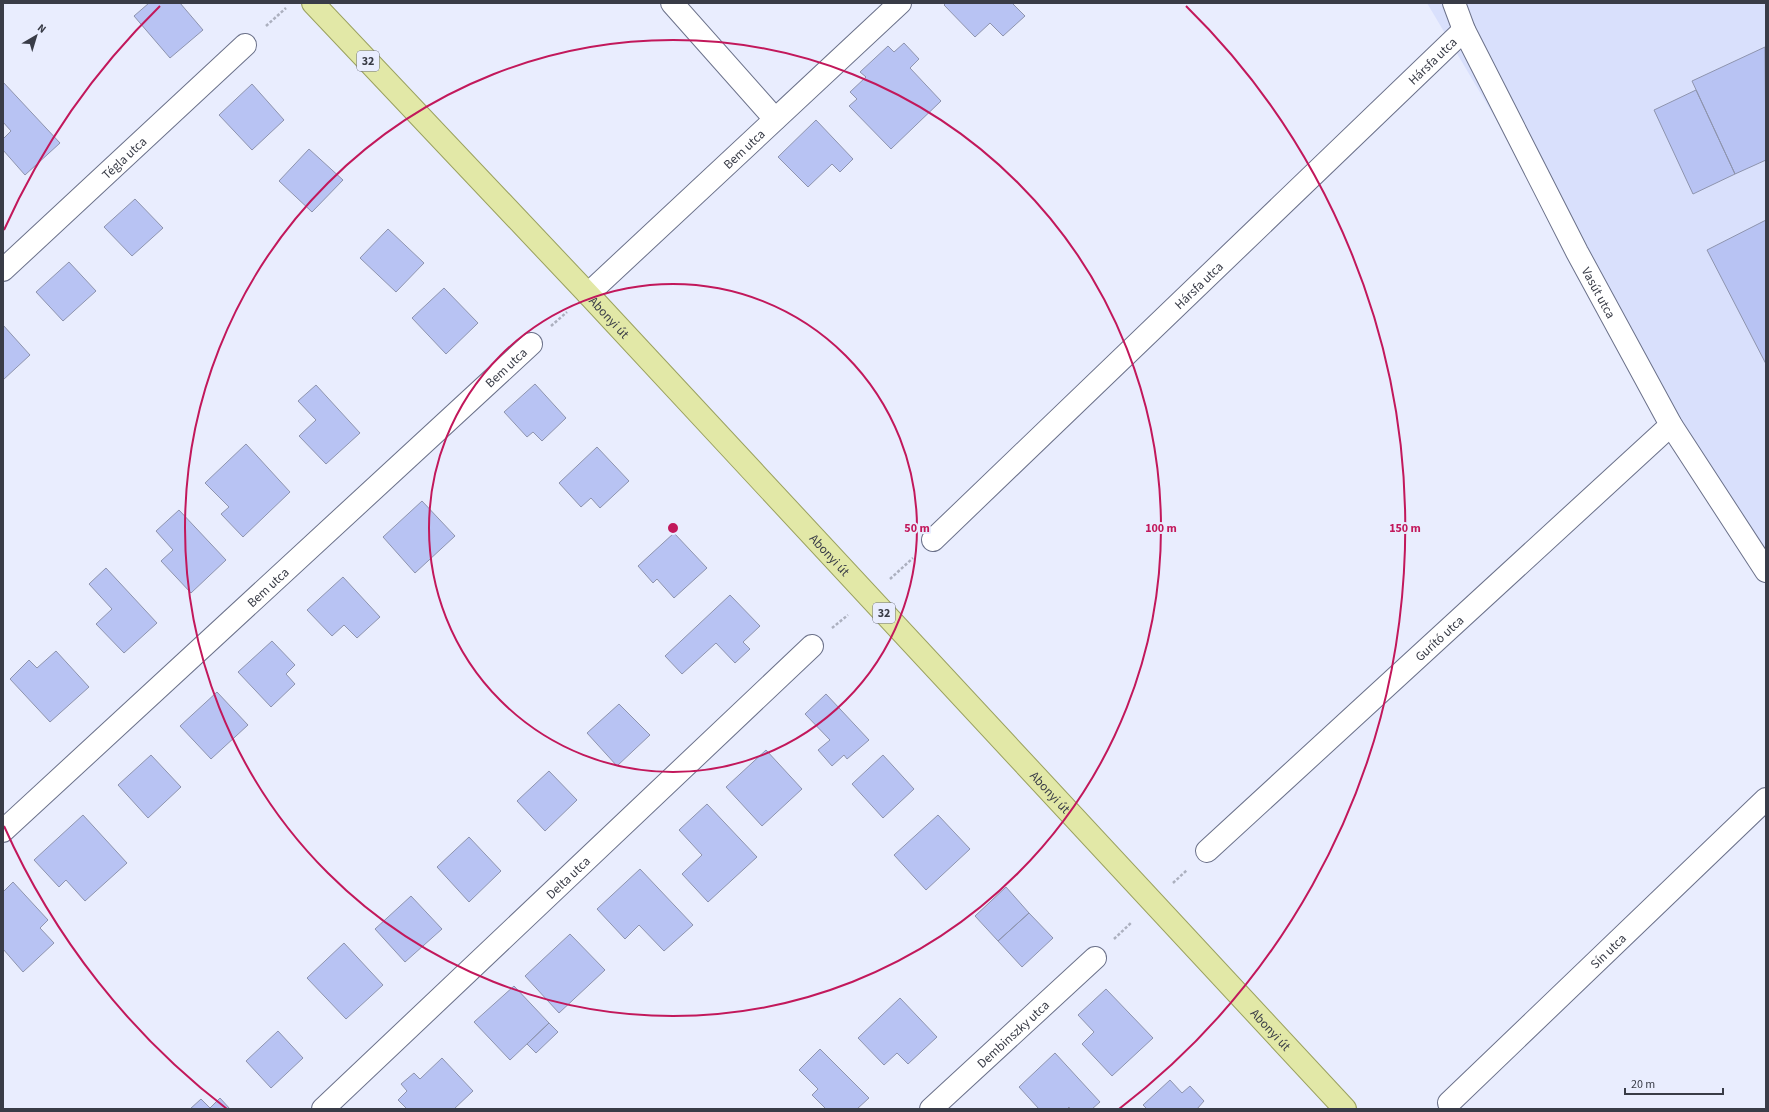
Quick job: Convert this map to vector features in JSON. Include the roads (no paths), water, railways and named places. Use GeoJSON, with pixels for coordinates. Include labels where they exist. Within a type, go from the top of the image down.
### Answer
{"type":"FeatureCollection","features":[{"type":"Feature","properties":{"kind":"main road","name":"Abonyi út"},"geometry":{"type":"LineString","coordinates":[[313,3],[588,294],[1345,1109]]}},
{"type":"Feature","properties":{"kind":"street"},"geometry":{"type":"LineString","coordinates":[[672,3],[775,119]]}},
{"type":"Feature","properties":{"kind":"street","name":"Bem utca"},"geometry":{"type":"LineString","coordinates":[[588,294],[900,3]]}},
{"type":"Feature","properties":{"kind":"street","name":"Vasút utca"},"geometry":{"type":"LineString","coordinates":[[1454,3],[1464,30],[1577,252],[1671,425],[1766,571]]}},
{"type":"Feature","properties":{"kind":"street","name":"Hársfa utca"},"geometry":{"type":"LineString","coordinates":[[933,540],[1464,30]]}},
{"type":"Feature","properties":{"kind":"street","name":"Tégla utca"},"geometry":{"type":"LineString","coordinates":[[3,270],[244,45]]}},
{"type":"Feature","properties":{"kind":"street","name":"Bem utca"},"geometry":{"type":"LineString","coordinates":[[3,831],[531,344]]}},
{"type":"Feature","properties":{"kind":"street","name":"Gurító utca"},"geometry":{"type":"LineString","coordinates":[[1207,851],[1671,425]]}},
{"type":"Feature","properties":{"kind":"street","name":"Delta utca"},"geometry":{"type":"LineString","coordinates":[[323,1109],[812,646]]}},
{"type":"Feature","properties":{"kind":"street","name":"Sín utca"},"geometry":{"type":"LineString","coordinates":[[1449,1103],[1766,799]]}},
{"type":"Feature","properties":{"kind":"street","name":"Dembinszky utca"},"geometry":{"type":"LineString","coordinates":[[931,1109],[1095,958]]}}]}
